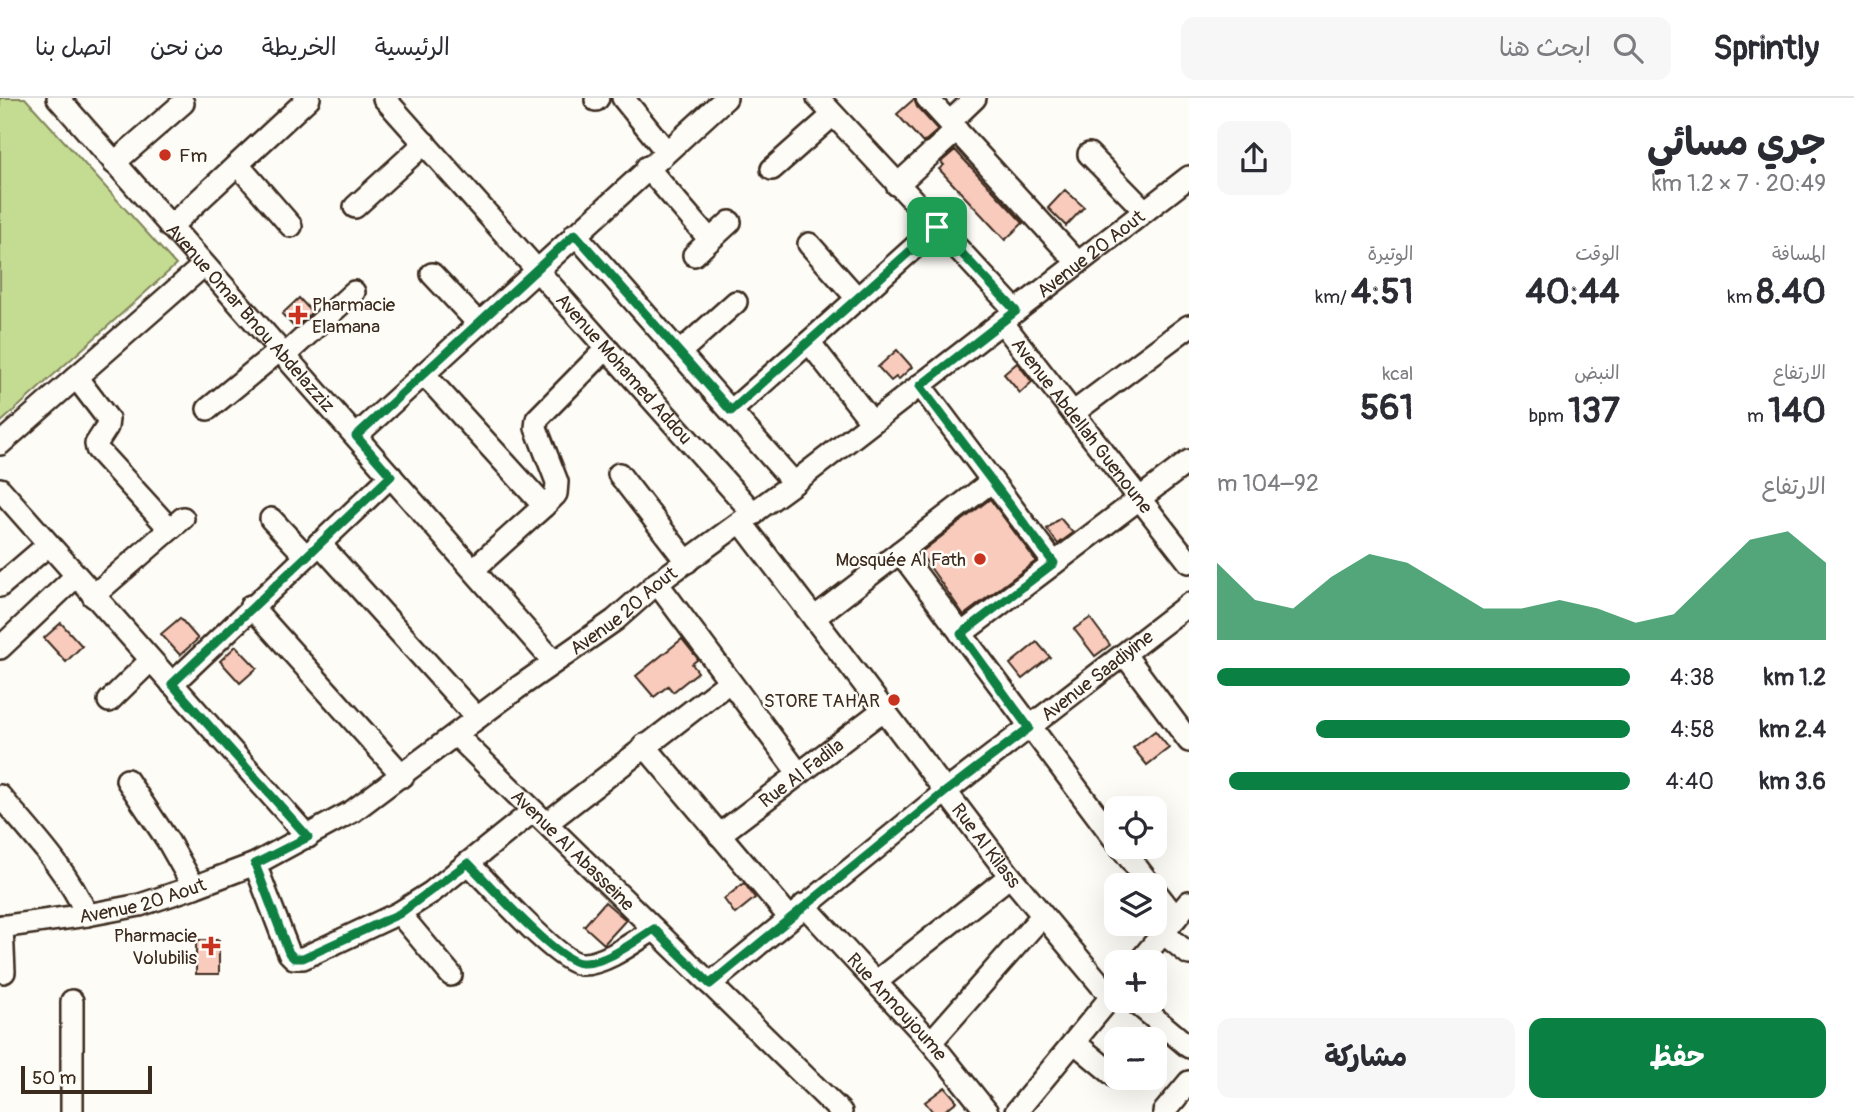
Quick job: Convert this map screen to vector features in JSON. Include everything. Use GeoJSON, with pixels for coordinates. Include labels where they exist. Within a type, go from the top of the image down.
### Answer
{"type":"FeatureCollection","features":[{"type":"Feature","properties":{"kind":"street","name":"Avenue Omar Bnou Abdelazziz"},"geometry":{"type":"LineString","coordinates":[[58,98],[554,662]]}},
{"type":"Feature","properties":{"kind":"street","name":"Avenue Mohamed Addou"},"geometry":{"type":"LineString","coordinates":[[384,98],[607,348],[747,518]]}},
{"type":"Feature","properties":{"kind":"street"},"geometry":{"type":"LineString","coordinates":[[623,98],[666,151]]}},
{"type":"Feature","properties":{"kind":"street"},"geometry":{"type":"LineString","coordinates":[[356,436],[647,167],[726,98]]}},
{"type":"Feature","properties":{"kind":"street"},"geometry":{"type":"LineString","coordinates":[[928,98],[1078,263]]}},
{"type":"Feature","properties":{"kind":"street"},"geometry":{"type":"LineString","coordinates":[[897,185],[954,126],[975,98]]}},
{"type":"Feature","properties":{"kind":"street"},"geometry":{"type":"LineString","coordinates":[[170,227],[306,99]]}},
{"type":"Feature","properties":{"kind":"street"},"geometry":{"type":"LineString","coordinates":[[114,163],[183,103]]}},
{"type":"Feature","properties":{"kind":"street"},"geometry":{"type":"LineString","coordinates":[[772,169],[825,103]]}},
{"type":"Feature","properties":{"kind":"street","name":"Avenue Abdellah Guenoune"},"geometry":{"type":"LineString","coordinates":[[825,103],[937,227],[1009,316],[1073,413],[1189,562]]}},
{"type":"Feature","properties":{"kind":"street"},"geometry":{"type":"LineString","coordinates":[[355,207],[425,143]]}},
{"type":"Feature","properties":{"kind":"street"},"geometry":{"type":"LineString","coordinates":[[1089,154],[1145,211]]}},
{"type":"Feature","properties":{"kind":"street"},"geometry":{"type":"LineString","coordinates":[[238,165],[290,226]]}},
{"type":"Feature","properties":{"kind":"street"},"geometry":{"type":"LineString","coordinates":[[647,167],[702,248],[730,222]]}},
{"type":"Feature","properties":{"kind":"street","name":"Avenue 20 Aout"},"geometry":{"type":"LineString","coordinates":[[1,927],[140,905],[255,864],[354,811],[477,718],[615,620],[657,583],[794,484],[871,421],[1145,211],[1185,187]]}},
{"type":"Feature","properties":{"kind":"street"},"geometry":{"type":"LineString","coordinates":[[731,411],[937,227]]}},
{"type":"Feature","properties":{"kind":"street"},"geometry":{"type":"LineString","coordinates":[[575,234],[794,484]]}},
{"type":"Feature","properties":{"kind":"street"},"geometry":{"type":"LineString","coordinates":[[808,244],[858,299]]}},
{"type":"Feature","properties":{"kind":"street"},"geometry":{"type":"LineString","coordinates":[[0,444],[204,265]]}},
{"type":"Feature","properties":{"kind":"street"},"geometry":{"type":"LineString","coordinates":[[432,274],[478,323]]}},
{"type":"Feature","properties":{"kind":"street"},"geometry":{"type":"LineString","coordinates":[[208,409],[283,352],[354,292]]}},
{"type":"Feature","properties":{"kind":"street"},"geometry":{"type":"LineString","coordinates":[[680,352],[736,302]]}},
{"type":"Feature","properties":{"kind":"street"},"geometry":{"type":"LineString","coordinates":[[1073,413],[1189,326]]}},
{"type":"Feature","properties":{"kind":"street"},"geometry":{"type":"LineString","coordinates":[[810,342],[871,421]]}},
{"type":"Feature","properties":{"kind":"street"},"geometry":{"type":"LineString","coordinates":[[474,569],[556,494],[557,482],[536,428],[537,419],[607,348]]}},
{"type":"Feature","properties":{"kind":"street"},"geometry":{"type":"LineString","coordinates":[[424,373],[544,506]]}},
{"type":"Feature","properties":{"kind":"street"},"geometry":{"type":"LineString","coordinates":[[76,377],[108,421],[96,444],[97,449],[176,523],[93,596]]}},
{"type":"Feature","properties":{"kind":"street"},"geometry":{"type":"LineString","coordinates":[[920,386],[1054,563]]}},
{"type":"Feature","properties":{"kind":"street"},"geometry":{"type":"LineString","coordinates":[[961,634],[1189,461]]}},
{"type":"Feature","properties":{"kind":"street"},"geometry":{"type":"LineString","coordinates":[[619,474],[687,562]]}},
{"type":"Feature","properties":{"kind":"street"},"geometry":{"type":"LineString","coordinates":[[172,684],[251,606],[391,476]]}},
{"type":"Feature","properties":{"kind":"street"},"geometry":{"type":"LineString","coordinates":[[814,618],[992,481]]}},
{"type":"Feature","properties":{"kind":"street"},"geometry":{"type":"LineString","coordinates":[[0,489],[308,837]]}},
{"type":"Feature","properties":{"kind":"street","name":"Rue Al Kilass"},"geometry":{"type":"LineString","coordinates":[[747,518],[814,618],[945,792],[1041,916],[1104,983]]}},
{"type":"Feature","properties":{"kind":"street"},"geometry":{"type":"LineString","coordinates":[[271,519],[312,549],[477,718]]}},
{"type":"Feature","properties":{"kind":"street"},"geometry":{"type":"LineString","coordinates":[[0,586],[48,545]]}},
{"type":"Feature","properties":{"kind":"street"},"geometry":{"type":"LineString","coordinates":[[900,552],[1104,825]]}},
{"type":"Feature","properties":{"kind":"street"},"geometry":{"type":"LineString","coordinates":[[3,638],[75,576]]}},
{"type":"Feature","properties":{"kind":"street"},"geometry":{"type":"LineString","coordinates":[[657,583],[799,774]]}},
{"type":"Feature","properties":{"kind":"street","name":"Avenue Saadiyine"},"geometry":{"type":"LineString","coordinates":[[710,984],[945,792],[1189,604]]}},
{"type":"Feature","properties":{"kind":"street"},"geometry":{"type":"LineString","coordinates":[[251,606],[402,776]]}},
{"type":"Feature","properties":{"kind":"street"},"geometry":{"type":"LineString","coordinates":[[1125,655],[1189,741]]}},
{"type":"Feature","properties":{"kind":"street"},"geometry":{"type":"LineString","coordinates":[[109,701],[151,660]]}},
{"type":"Feature","properties":{"kind":"street"},"geometry":{"type":"LineString","coordinates":[[255,864],[289,953],[294,958],[326,948],[399,914],[468,863],[644,746],[729,682]]}},
{"type":"Feature","properties":{"kind":"street","name":"Rue Al Fadila"},"geometry":{"type":"LineString","coordinates":[[719,835],[883,710]]}},
{"type":"Feature","properties":{"kind":"street","name":"Avenue Al Abasseine"},"geometry":{"type":"LineString","coordinates":[[456,735],[841,1112]]}},
{"type":"Feature","properties":{"kind":"street","name":"Rue Annoujoume"},"geometry":{"type":"LineString","coordinates":[[644,746],[719,835],[797,911],[877,981],[931,1042],[987,1112]]}},
{"type":"Feature","properties":{"kind":"street"},"geometry":{"type":"LineString","coordinates":[[127,780],[168,841],[194,887]]}},
{"type":"Feature","properties":{"kind":"street"},"geometry":{"type":"LineString","coordinates":[[0,796],[58,864],[87,915]]}},
{"type":"Feature","properties":{"kind":"street"},"geometry":{"type":"LineString","coordinates":[[1130,859],[1141,873]]}},
{"type":"Feature","properties":{"kind":"street"},"geometry":{"type":"LineString","coordinates":[[468,863],[542,937],[572,961],[590,963],[607,957],[654,929]]}},
{"type":"Feature","properties":{"kind":"street"},"geometry":{"type":"LineString","coordinates":[[877,981],[1010,876]]}},
{"type":"Feature","properties":{"kind":"street"},"geometry":{"type":"LineString","coordinates":[[399,914],[451,975]]}},
{"type":"Feature","properties":{"kind":"street"},"geometry":{"type":"LineString","coordinates":[[931,1042],[1041,916]]}},
{"type":"Feature","properties":{"kind":"street"},"geometry":{"type":"LineString","coordinates":[[1176,917],[1189,954]]}},
{"type":"Feature","properties":{"kind":"street"},"geometry":{"type":"LineString","coordinates":[[1149,950],[1176,917]]}},
{"type":"Feature","properties":{"kind":"street"},"geometry":{"type":"LineString","coordinates":[[1,927],[4,972]]}},
{"type":"Feature","properties":{"kind":"street"},"geometry":{"type":"LineString","coordinates":[[72,1001],[72,1112]]}},
{"type":"Feature","properties":{"kind":"street"},"geometry":{"type":"LineString","coordinates":[[1026,1109],[1074,1042],[1104,1006]]}},
{"type":"Feature","properties":{"kind":"street"},"geometry":{"type":"LineString","coordinates":[[1148,1013],[1189,1047]]}},
{"type":"Feature","properties":{"kind":"street"},"geometry":{"type":"LineString","coordinates":[[1074,1042],[1104,1067]]}},
{"type":"Feature","properties":{"kind":"street"},"geometry":{"type":"LineString","coordinates":[[1164,1112],[1189,1082]]}},
{"type":"Feature","properties":{"kind":"green space"},"geometry":{"type":"Polygon","coordinates":[[[0,98],[25,98],[176,265],[0,423],[0,98]]]}},
{"type":"Feature","properties":{"kind":"building"},"geometry":{"type":"Polygon","coordinates":[[[914,99],[917,107],[938,130],[923,143],[897,114],[914,99]]]}},
{"type":"Feature","properties":{"kind":"building"},"geometry":{"type":"Polygon","coordinates":[[[955,150],[1023,223],[1005,240],[939,169],[944,165],[941,162],[955,150]]]}},
{"type":"Feature","properties":{"kind":"building"},"geometry":{"type":"Polygon","coordinates":[[[1065,190],[1084,207],[1066,226],[1048,208],[1065,190]]]}},
{"type":"Feature","properties":{"kind":"building","name":"Pharmacie Elamana"},"geometry":{"type":"Polygon","coordinates":[[[299,298],[312,312],[295,328],[282,314],[299,298]]]}},
{"type":"Feature","properties":{"kind":"building"},"geometry":{"type":"Polygon","coordinates":[[[897,350],[912,367],[898,380],[896,377],[891,381],[878,367],[897,350]]]}},
{"type":"Feature","properties":{"kind":"building"},"geometry":{"type":"Polygon","coordinates":[[[1017,363],[1032,382],[1020,393],[1004,374],[1017,363]]]}},
{"type":"Feature","properties":{"kind":"building","name":"Mosquée Al Fath"},"geometry":{"type":"Polygon","coordinates":[[[990,499],[1036,561],[964,615],[920,553],[990,499]]]}},
{"type":"Feature","properties":{"kind":"building"},"geometry":{"type":"Polygon","coordinates":[[[1060,518],[1073,533],[1058,544],[1047,529],[1060,518]]]}},
{"type":"Feature","properties":{"kind":"building"},"geometry":{"type":"Polygon","coordinates":[[[180,618],[198,639],[180,655],[161,634],[180,618]]]}},
{"type":"Feature","properties":{"kind":"building"},"geometry":{"type":"Polygon","coordinates":[[[1090,618],[1110,645],[1095,656],[1074,629],[1090,618]]]}},
{"type":"Feature","properties":{"kind":"building"},"geometry":{"type":"Polygon","coordinates":[[[61,623],[82,646],[66,662],[44,638],[61,623]]]}},
{"type":"Feature","properties":{"kind":"building"},"geometry":{"type":"Polygon","coordinates":[[[682,639],[698,659],[692,664],[698,672],[673,692],[668,686],[654,697],[636,676],[682,639]]]}},
{"type":"Feature","properties":{"kind":"building"},"geometry":{"type":"Polygon","coordinates":[[[1037,642],[1050,657],[1022,679],[1010,664],[1037,642]]]}},
{"type":"Feature","properties":{"kind":"building"},"geometry":{"type":"Polygon","coordinates":[[[236,646],[257,668],[240,683],[220,661],[236,646]]]}},
{"type":"Feature","properties":{"kind":"building"},"geometry":{"type":"Polygon","coordinates":[[[1155,731],[1169,748],[1147,765],[1133,748],[1155,731]]]}},
{"type":"Feature","properties":{"kind":"building"},"geometry":{"type":"Polygon","coordinates":[[[744,883],[755,898],[735,914],[724,899],[744,883]]]}},
{"type":"Feature","properties":{"kind":"building"},"geometry":{"type":"Polygon","coordinates":[[[605,902],[626,920],[604,944],[584,926],[605,902]]]}},
{"type":"Feature","properties":{"kind":"building"},"geometry":{"type":"Polygon","coordinates":[[[196,940],[219,940],[219,974],[196,974],[196,940]]]}},
{"type":"Feature","properties":{"kind":"building"},"geometry":{"type":"Polygon","coordinates":[[[945,1087],[957,1101],[943,1112],[933,1112],[925,1102],[945,1087]]]}},
{"type":"Feature","properties":{"kind":"place","name":"Fm"},"geometry":{"type":"Point","coordinates":[165,155]}},
{"type":"Feature","properties":{"kind":"place","name":"Pharmacie Elamana"},"geometry":{"type":"Point","coordinates":[298,315]}},
{"type":"Feature","properties":{"kind":"place","name":"Mosquée Al Fath"},"geometry":{"type":"Point","coordinates":[980,559]}},
{"type":"Feature","properties":{"kind":"place","name":"STORE TAHAR"},"geometry":{"type":"Point","coordinates":[894,700]}},
{"type":"Feature","properties":{"kind":"place","name":"Pharmacie Volubilis"},"geometry":{"type":"Point","coordinates":[211,946]}},
{"type":"Feature","properties":{"kind":"route"},"geometry":{"type":"LineString","coordinates":[[937,227],[1016,311],[920,386],[1054,563],[961,634],[1029,728],[804,905],[710,984],[654,929],[607,957],[590,963],[572,961],[542,937],[468,863],[399,914],[303,958],[294,958],[289,953],[255,864],[308,837],[172,684],[251,606],[391,476],[356,436],[575,234],[731,411],[937,227]]}}]}
